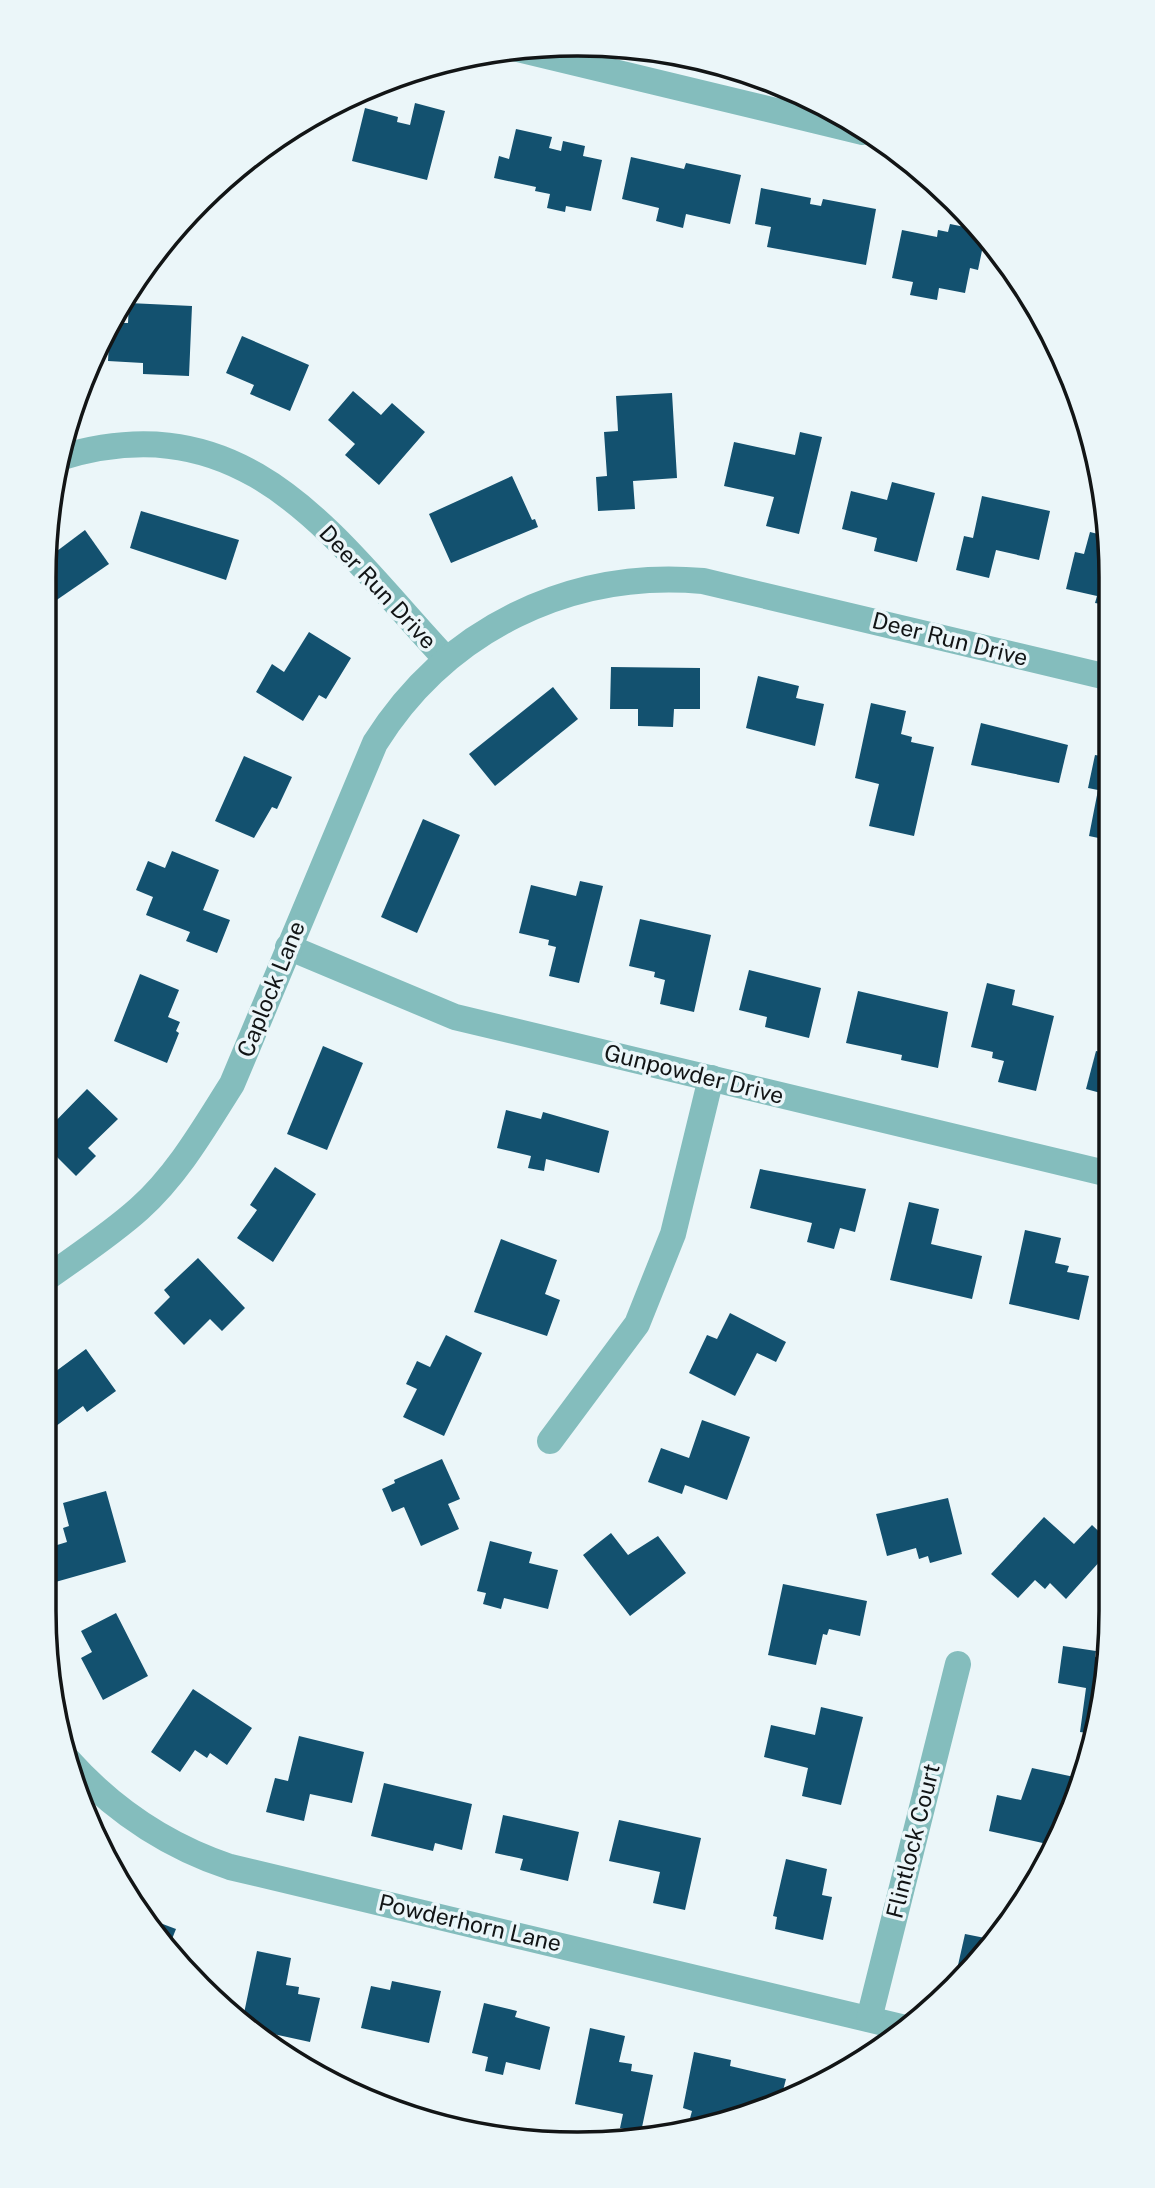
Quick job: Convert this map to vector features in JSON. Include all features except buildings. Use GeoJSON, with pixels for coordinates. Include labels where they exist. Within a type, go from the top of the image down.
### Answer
{"type":"FeatureCollection","features":[{"type":"Feature","properties":{"kind":"street"},"geometry":{"type":"LineString","coordinates":[[551,57],[838,126]]}},
{"type":"Feature","properties":{"kind":"street","name":"Deer Run Drive"},"geometry":{"type":"LineString","coordinates":[[71,454],[130,443],[159,444],[214,455],[252,471],[276,485],[308,511],[446,659],[502,620],[554,597],[607,583],[675,578],[732,586],[1099,675]]}},
{"type":"Feature","properties":{"kind":"street","name":"Caplock Lane"},"geometry":{"type":"LineString","coordinates":[[56,1271],[141,1208],[169,1178],[203,1133],[232,1084],[375,743],[406,698],[446,659]]}},
{"type":"Feature","properties":{"kind":"street","name":"Gunpowder Drive"},"geometry":{"type":"LineString","coordinates":[[288,947],[455,1017],[1099,1172]]}},
{"type":"Feature","properties":{"kind":"street"},"geometry":{"type":"LineString","coordinates":[[550,1441],[622,1348],[642,1312],[673,1234],[711,1078]]}},
{"type":"Feature","properties":{"kind":"street","name":"Flintlock Court"},"geometry":{"type":"LineString","coordinates":[[869,2019],[958,1664]]}},
{"type":"Feature","properties":{"kind":"street","name":"Powderhorn Lane"},"geometry":{"type":"LineString","coordinates":[[83,1776],[101,1794],[148,1829],[188,1850],[230,1867],[893,2025]]}}]}
